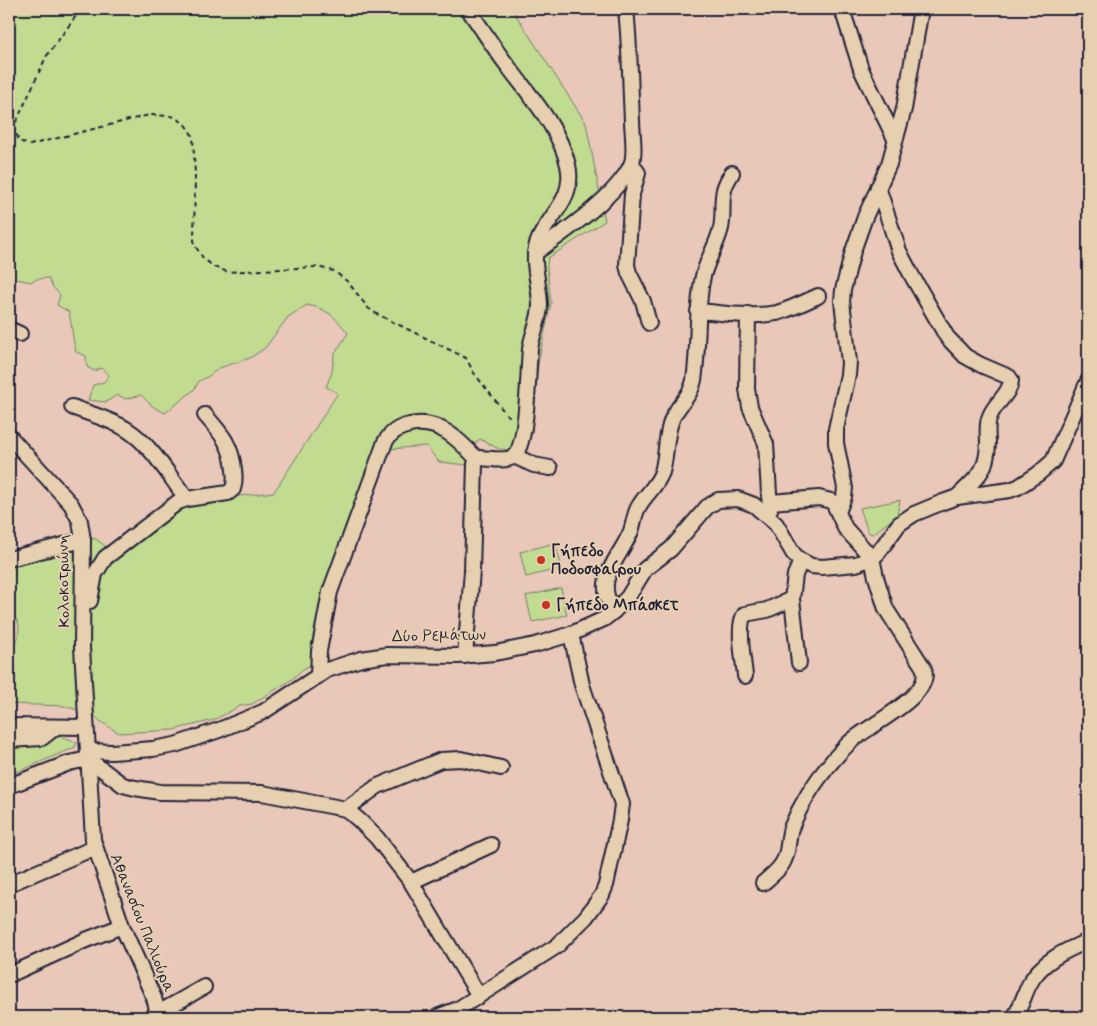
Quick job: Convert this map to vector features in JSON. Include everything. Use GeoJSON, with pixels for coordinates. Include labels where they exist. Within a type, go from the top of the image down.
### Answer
{"type":"FeatureCollection","features":[{"type":"Feature","properties":{"kind":"street"},"geometry":{"type":"LineString","coordinates":[[468,9],[506,64],[543,111],[568,164],[569,176],[564,198],[539,239],[536,253],[540,305],[530,350],[524,431],[519,448],[514,456]]}},
{"type":"Feature","properties":{"kind":"street"},"geometry":{"type":"LineString","coordinates":[[536,253],[612,192],[632,164],[626,9]]}},
{"type":"Feature","properties":{"kind":"street"},"geometry":{"type":"LineString","coordinates":[[842,9],[861,69],[895,139]]}},
{"type":"Feature","properties":{"kind":"street"},"geometry":{"type":"LineString","coordinates":[[838,512],[844,497],[845,488],[835,436],[849,368],[842,301],[843,290],[853,251],[865,217],[889,164],[904,109],[921,9]]}},
{"type":"Feature","properties":{"kind":"street"},"geometry":{"type":"LineString","coordinates":[[632,164],[638,173],[632,194],[627,265],[643,301],[649,323]]}},
{"type":"Feature","properties":{"kind":"street"},"geometry":{"type":"LineString","coordinates":[[614,611],[607,596],[607,577],[615,556],[630,533],[638,508],[658,481],[662,471],[671,422],[675,412],[692,389],[696,362],[698,311],[705,267],[721,228],[724,190],[732,173]]}},
{"type":"Feature","properties":{"kind":"street"},"geometry":{"type":"LineString","coordinates":[[878,187],[899,252],[947,337],[965,356],[981,365],[1009,376],[1011,380],[1010,387],[998,402],[989,419],[988,458],[983,471],[957,498]]}},
{"type":"Feature","properties":{"kind":"street"},"geometry":{"type":"LineString","coordinates":[[698,311],[748,314],[777,313],[818,296]]}},
{"type":"Feature","properties":{"kind":"street"},"geometry":{"type":"LineString","coordinates":[[748,314],[748,395],[752,413],[766,444],[770,509],[795,499],[823,498],[831,501],[845,528],[872,558],[886,609],[926,672],[926,680],[913,696],[895,712],[850,742],[821,775],[791,828],[785,858],[779,868],[763,884]]}},
{"type":"Feature","properties":{"kind":"street"},"geometry":{"type":"LineString","coordinates":[[799,663],[792,599],[795,576],[801,561],[811,566],[822,567],[856,564],[872,558],[878,553],[899,524],[914,514],[957,498],[1010,490],[1018,487],[1049,465],[1060,445],[1088,381]]}},
{"type":"Feature","properties":{"kind":"street"},"geometry":{"type":"LineString","coordinates":[[72,407],[114,422],[135,435],[151,452],[187,499]]}},
{"type":"Feature","properties":{"kind":"street"},"geometry":{"type":"LineString","coordinates":[[83,665],[90,650],[90,593],[98,568],[112,552],[169,508],[187,499],[228,493],[233,490],[235,485],[233,460],[229,446],[205,415]]}},
{"type":"Feature","properties":{"kind":"street"},"geometry":{"type":"LineString","coordinates":[[318,676],[318,650],[330,592],[385,442],[390,434],[402,427],[416,423],[430,424],[451,434],[477,459],[503,459],[514,456],[534,465],[550,468]]}},
{"type":"Feature","properties":{"kind":"street","name":"Κολοκοτρώνη"},"geometry":{"type":"LineString","coordinates":[[9,436],[71,504],[79,518],[83,540],[83,665],[88,755]]}},
{"type":"Feature","properties":{"kind":"street"},"geometry":{"type":"LineString","coordinates":[[465,656],[472,572],[474,464],[477,459]]}},
{"type":"Feature","properties":{"kind":"street","name":"Δύο Ρεμάτων"},"geometry":{"type":"LineString","coordinates":[[9,786],[88,755],[153,749],[195,738],[259,714],[337,666],[378,656],[396,654],[465,656],[516,650],[572,634],[604,619],[614,611],[628,597],[645,569],[671,549],[707,507],[714,502],[727,498],[738,499],[770,509],[793,553],[801,561]]}},
{"type":"Feature","properties":{"kind":"street"},"geometry":{"type":"LineString","coordinates":[[9,559],[83,540]]}},
{"type":"Feature","properties":{"kind":"street"},"geometry":{"type":"LineString","coordinates":[[745,676],[741,628],[743,616],[766,610],[792,599]]}},
{"type":"Feature","properties":{"kind":"street"},"geometry":{"type":"LineString","coordinates":[[437,1017],[479,996],[557,946],[586,917],[602,895],[608,877],[622,804],[582,685],[572,634]]}},
{"type":"Feature","properties":{"kind":"street"},"geometry":{"type":"LineString","coordinates":[[9,726],[86,727]]}},
{"type":"Feature","properties":{"kind":"street"},"geometry":{"type":"LineString","coordinates":[[9,740],[42,738],[56,727]]}},
{"type":"Feature","properties":{"kind":"street"},"geometry":{"type":"LineString","coordinates":[[88,755],[124,785],[142,789],[160,792],[262,793],[346,809],[360,820],[377,838],[411,882],[479,996]]}},
{"type":"Feature","properties":{"kind":"street","name":"Αθανασίου Παλιούρα"},"geometry":{"type":"LineString","coordinates":[[88,755],[94,848],[122,926],[154,998],[156,1016]]}},
{"type":"Feature","properties":{"kind":"street"},"geometry":{"type":"LineString","coordinates":[[346,809],[378,786],[441,760],[461,759],[501,768]]}},
{"type":"Feature","properties":{"kind":"street"},"geometry":{"type":"LineString","coordinates":[[411,882],[491,845]]}},
{"type":"Feature","properties":{"kind":"street"},"geometry":{"type":"LineString","coordinates":[[9,884],[94,848]]}},
{"type":"Feature","properties":{"kind":"street"},"geometry":{"type":"LineString","coordinates":[[9,975],[122,926]]}},
{"type":"Feature","properties":{"kind":"street"},"geometry":{"type":"LineString","coordinates":[[1014,1017],[1030,983],[1038,971],[1054,958],[1088,941]]}},
{"type":"Feature","properties":{"kind":"street"},"geometry":{"type":"LineString","coordinates":[[156,1016],[204,987]]}},
{"type":"Feature","properties":{"kind":"path"},"geometry":{"type":"LineString","coordinates":[[81,9],[46,57],[14,127],[19,141],[30,145],[149,115],[172,116],[184,123],[193,136],[195,175],[194,244],[203,258],[214,267],[228,272],[317,267],[334,271],[348,282],[368,308],[377,314],[466,358],[474,373],[506,414],[520,423],[524,431]]}},
{"type":"Feature","properties":{"kind":"green space"},"geometry":{"type":"Polygon","coordinates":[[[9,9],[512,9],[586,123],[605,221],[548,258],[547,267],[551,303],[539,358],[533,402],[532,433],[524,446],[511,450],[499,449],[480,439],[467,450],[467,465],[439,462],[426,446],[377,450],[320,620],[313,645],[315,663],[303,669],[291,680],[252,704],[240,706],[214,720],[173,730],[119,733],[100,721],[93,714],[64,706],[9,704],[9,652],[18,638],[19,628],[18,622],[9,610],[9,568],[34,561],[88,538],[96,539],[109,549],[168,514],[197,503],[274,492],[338,393],[326,387],[332,372],[334,355],[348,333],[326,311],[307,305],[288,317],[265,348],[250,358],[219,368],[199,381],[194,390],[165,413],[152,406],[141,395],[126,399],[117,395],[106,402],[88,400],[93,385],[104,382],[109,375],[101,368],[94,371],[87,367],[86,356],[76,352],[69,312],[57,305],[60,295],[48,278],[30,282],[9,277],[9,9]]]}},
{"type":"Feature","properties":{"kind":"green space"},"geometry":{"type":"Polygon","coordinates":[[[900,500],[897,516],[872,534],[868,532],[860,508],[900,500]]]}},
{"type":"Feature","properties":{"kind":"green space","name":"Γήπεδο Ποδοσφαίρου"},"geometry":{"type":"Polygon","coordinates":[[[555,543],[562,568],[526,577],[520,552],[555,543]]]}},
{"type":"Feature","properties":{"kind":"green space","name":"Γήπεδο Μπάσκετ"},"geometry":{"type":"Polygon","coordinates":[[[561,588],[567,615],[532,622],[526,596],[561,588]]]}},
{"type":"Feature","properties":{"kind":"green space"},"geometry":{"type":"Polygon","coordinates":[[[9,737],[36,741],[45,745],[49,741],[60,737],[77,743],[74,748],[9,775],[9,737]]]}},
{"type":"Feature","properties":{"kind":"place","name":"Γήπεδο Ποδοσφαίρου"},"geometry":{"type":"Point","coordinates":[541,560]}},
{"type":"Feature","properties":{"kind":"place","name":"Γήπεδο Μπάσκετ"},"geometry":{"type":"Point","coordinates":[546,605]}}]}
